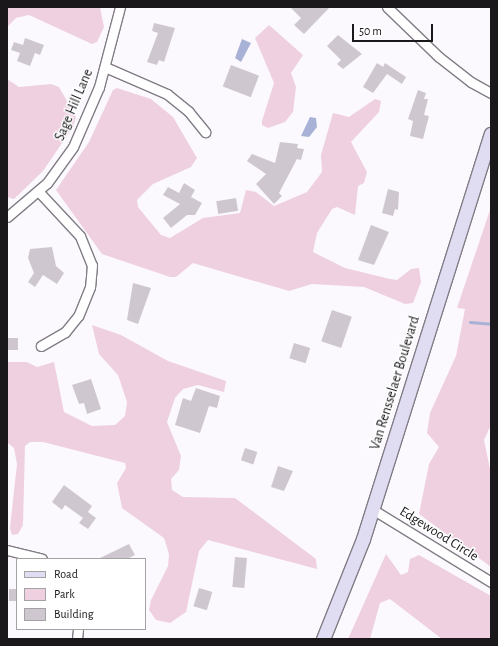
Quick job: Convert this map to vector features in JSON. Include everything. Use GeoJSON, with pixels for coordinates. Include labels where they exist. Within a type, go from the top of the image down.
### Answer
{"type":"FeatureCollection","features":[{"type":"Feature","properties":{"kind":"main road","name":"Van Rensselaer Boulevard"},"geometry":{"type":"LineString","coordinates":[[323,639],[372,510],[491,134]]}},
{"type":"Feature","properties":{"kind":"street","name":"Sage Hill Lane"},"geometry":{"type":"LineString","coordinates":[[7,217],[38,192],[56,172],[79,135],[105,67],[120,7]]}},
{"type":"Feature","properties":{"kind":"street"},"geometry":{"type":"LineString","coordinates":[[387,7],[449,65],[491,93]]}},
{"type":"Feature","properties":{"kind":"street","name":"Sage Hill Lane"},"geometry":{"type":"LineString","coordinates":[[105,67],[167,94],[189,112],[206,132]]}},
{"type":"Feature","properties":{"kind":"street"},"geometry":{"type":"LineString","coordinates":[[38,192],[80,236],[92,268],[88,295],[76,321],[41,346]]}},
{"type":"Feature","properties":{"kind":"street","name":"Edgewood Circle"},"geometry":{"type":"LineString","coordinates":[[372,510],[491,582]]}},
{"type":"Feature","properties":{"kind":"street"},"geometry":{"type":"LineString","coordinates":[[7,550],[38,558]]}},
{"type":"Feature","properties":{"kind":"green space"},"geometry":{"type":"Polygon","coordinates":[[[7,7],[100,7],[104,27],[97,42],[92,44],[29,15],[16,18],[7,27],[7,7]]]}},
{"type":"Feature","properties":{"kind":"green space"},"geometry":{"type":"Polygon","coordinates":[[[269,25],[303,55],[291,73],[296,87],[293,112],[285,122],[268,128],[262,125],[262,121],[274,83],[255,38],[269,25]]]}},
{"type":"Feature","properties":{"kind":"green space"},"geometry":{"type":"Polygon","coordinates":[[[7,79],[19,87],[51,84],[59,87],[76,117],[73,127],[43,171],[14,199],[7,197],[7,79]]]}},
{"type":"Feature","properties":{"kind":"green space"},"geometry":{"type":"Polygon","coordinates":[[[117,88],[151,99],[173,117],[197,158],[191,167],[153,184],[137,200],[138,207],[161,235],[170,238],[203,218],[240,213],[246,190],[256,192],[274,206],[307,192],[322,172],[321,155],[333,113],[349,117],[375,99],[381,101],[379,112],[351,142],[367,172],[364,183],[358,186],[355,215],[337,207],[332,209],[317,233],[313,252],[345,268],[390,279],[397,280],[411,269],[419,268],[421,282],[413,303],[405,304],[364,287],[312,284],[289,291],[193,263],[176,277],[170,277],[102,254],[56,190],[89,142],[113,90],[117,88]]]}},
{"type":"Feature","properties":{"kind":"green space"},"geometry":{"type":"Polygon","coordinates":[[[491,207],[491,425],[484,440],[491,474],[491,567],[419,514],[429,464],[439,447],[427,433],[430,413],[456,356],[465,309],[457,308],[491,207]]]}},
{"type":"Feature","properties":{"kind":"green space"},"geometry":{"type":"Polygon","coordinates":[[[92,325],[121,335],[168,361],[226,381],[224,392],[198,385],[183,389],[175,398],[167,422],[181,456],[179,470],[171,479],[172,490],[183,497],[235,498],[316,559],[317,569],[208,540],[199,551],[186,612],[170,623],[156,620],[149,610],[151,600],[168,566],[169,554],[164,538],[122,508],[117,483],[126,468],[125,463],[43,442],[30,442],[25,446],[23,525],[18,534],[12,535],[10,528],[17,464],[14,448],[7,442],[7,362],[27,362],[37,367],[54,362],[64,412],[92,426],[115,425],[125,416],[127,402],[118,375],[99,354],[92,325]]]}},
{"type":"Feature","properties":{"kind":"green space"},"geometry":{"type":"Polygon","coordinates":[[[386,554],[401,575],[408,572],[410,559],[419,555],[491,596],[491,639],[442,639],[390,599],[380,603],[370,639],[348,639],[386,554]]]}},
{"type":"Feature","properties":{"kind":"water"},"geometry":{"type":"Polygon","coordinates":[[[242,39],[251,43],[241,62],[235,58],[242,39]]]}},
{"type":"Feature","properties":{"kind":"water"},"geometry":{"type":"Polygon","coordinates":[[[310,117],[316,118],[317,127],[309,137],[301,136],[310,117]]]}},
{"type":"Feature","properties":{"kind":"building"},"geometry":{"type":"Polygon","coordinates":[[[290,7],[330,7],[304,34],[294,25],[301,18],[290,7]]]}},
{"type":"Feature","properties":{"kind":"building"},"geometry":{"type":"Polygon","coordinates":[[[154,23],[175,28],[164,62],[159,60],[157,65],[147,62],[158,33],[152,31],[154,23]]]}},
{"type":"Feature","properties":{"kind":"building"},"geometry":{"type":"Polygon","coordinates":[[[338,35],[362,54],[343,69],[337,64],[341,60],[327,46],[338,35]]]}},
{"type":"Feature","properties":{"kind":"building"},"geometry":{"type":"Polygon","coordinates":[[[25,38],[44,45],[40,55],[35,53],[30,66],[17,61],[20,53],[11,50],[14,42],[23,45],[25,38]]]}},
{"type":"Feature","properties":{"kind":"building"},"geometry":{"type":"Polygon","coordinates":[[[377,63],[383,67],[385,63],[406,77],[402,84],[387,74],[373,93],[363,87],[377,63]]]}},
{"type":"Feature","properties":{"kind":"building"},"geometry":{"type":"Polygon","coordinates":[[[231,65],[259,76],[251,97],[223,86],[231,65]]]}},
{"type":"Feature","properties":{"kind":"building"},"geometry":{"type":"Polygon","coordinates":[[[418,90],[426,93],[424,99],[428,99],[424,115],[429,116],[423,139],[410,136],[413,121],[408,119],[418,90]]]}},
{"type":"Feature","properties":{"kind":"building"},"geometry":{"type":"Polygon","coordinates":[[[280,142],[298,144],[297,148],[304,149],[301,160],[297,159],[279,193],[282,196],[274,204],[256,184],[266,174],[247,161],[252,154],[275,163],[280,142]]]}},
{"type":"Feature","properties":{"kind":"building"},"geometry":{"type":"Polygon","coordinates":[[[184,183],[195,190],[191,197],[202,203],[195,215],[187,215],[171,228],[163,218],[180,204],[163,195],[168,187],[179,193],[184,183]]]}},
{"type":"Feature","properties":{"kind":"building"},"geometry":{"type":"Polygon","coordinates":[[[388,189],[399,192],[398,210],[395,209],[393,216],[382,213],[388,189]]]}},
{"type":"Feature","properties":{"kind":"building"},"geometry":{"type":"Polygon","coordinates":[[[236,198],[238,211],[218,214],[216,201],[236,198]]]}},
{"type":"Feature","properties":{"kind":"building"},"geometry":{"type":"Polygon","coordinates":[[[371,225],[389,232],[374,265],[358,260],[371,225]]]}},
{"type":"Feature","properties":{"kind":"building"},"geometry":{"type":"Polygon","coordinates":[[[52,247],[56,266],[64,273],[57,284],[43,275],[35,287],[28,282],[34,273],[28,258],[30,249],[52,247]]]}},
{"type":"Feature","properties":{"kind":"building"},"geometry":{"type":"Polygon","coordinates":[[[133,283],[151,288],[138,324],[127,320],[133,283]]]}},
{"type":"Feature","properties":{"kind":"building"},"geometry":{"type":"Polygon","coordinates":[[[332,310],[352,317],[341,348],[321,341],[332,310]]]}},
{"type":"Feature","properties":{"kind":"building"},"geometry":{"type":"Polygon","coordinates":[[[7,338],[18,338],[18,350],[7,350],[7,338]]]}},
{"type":"Feature","properties":{"kind":"building"},"geometry":{"type":"Polygon","coordinates":[[[294,343],[310,348],[306,363],[289,358],[294,343]]]}},
{"type":"Feature","properties":{"kind":"building"},"geometry":{"type":"Polygon","coordinates":[[[91,379],[101,409],[87,414],[84,403],[79,404],[72,385],[91,379]]]}},
{"type":"Feature","properties":{"kind":"building"},"geometry":{"type":"Polygon","coordinates":[[[196,388],[220,396],[217,408],[209,406],[200,433],[175,425],[183,398],[191,401],[196,388]]]}},
{"type":"Feature","properties":{"kind":"building"},"geometry":{"type":"Polygon","coordinates":[[[245,448],[257,452],[253,464],[241,460],[245,448]]]}},
{"type":"Feature","properties":{"kind":"building"},"geometry":{"type":"Polygon","coordinates":[[[278,466],[293,471],[284,491],[271,487],[278,466]]]}},
{"type":"Feature","properties":{"kind":"building"},"geometry":{"type":"Polygon","coordinates":[[[64,485],[92,506],[88,512],[96,518],[88,529],[79,523],[83,518],[65,505],[62,510],[52,502],[64,485]]]}},
{"type":"Feature","properties":{"kind":"building"},"geometry":{"type":"Polygon","coordinates":[[[129,544],[135,555],[129,558],[100,558],[129,544]]]}},
{"type":"Feature","properties":{"kind":"building"},"geometry":{"type":"Polygon","coordinates":[[[235,557],[247,558],[244,588],[232,587],[235,557]]]}},
{"type":"Feature","properties":{"kind":"building"},"geometry":{"type":"Polygon","coordinates":[[[199,588],[212,592],[207,610],[193,606],[199,588]]]}},
{"type":"Feature","properties":{"kind":"building"},"geometry":{"type":"Polygon","coordinates":[[[9,589],[16,589],[16,601],[9,601],[9,589]]]}},
{"type":"Feature","properties":{"kind":"waterway"},"geometry":{"type":"LineString","coordinates":[[470,322],[491,324]]}}]}
